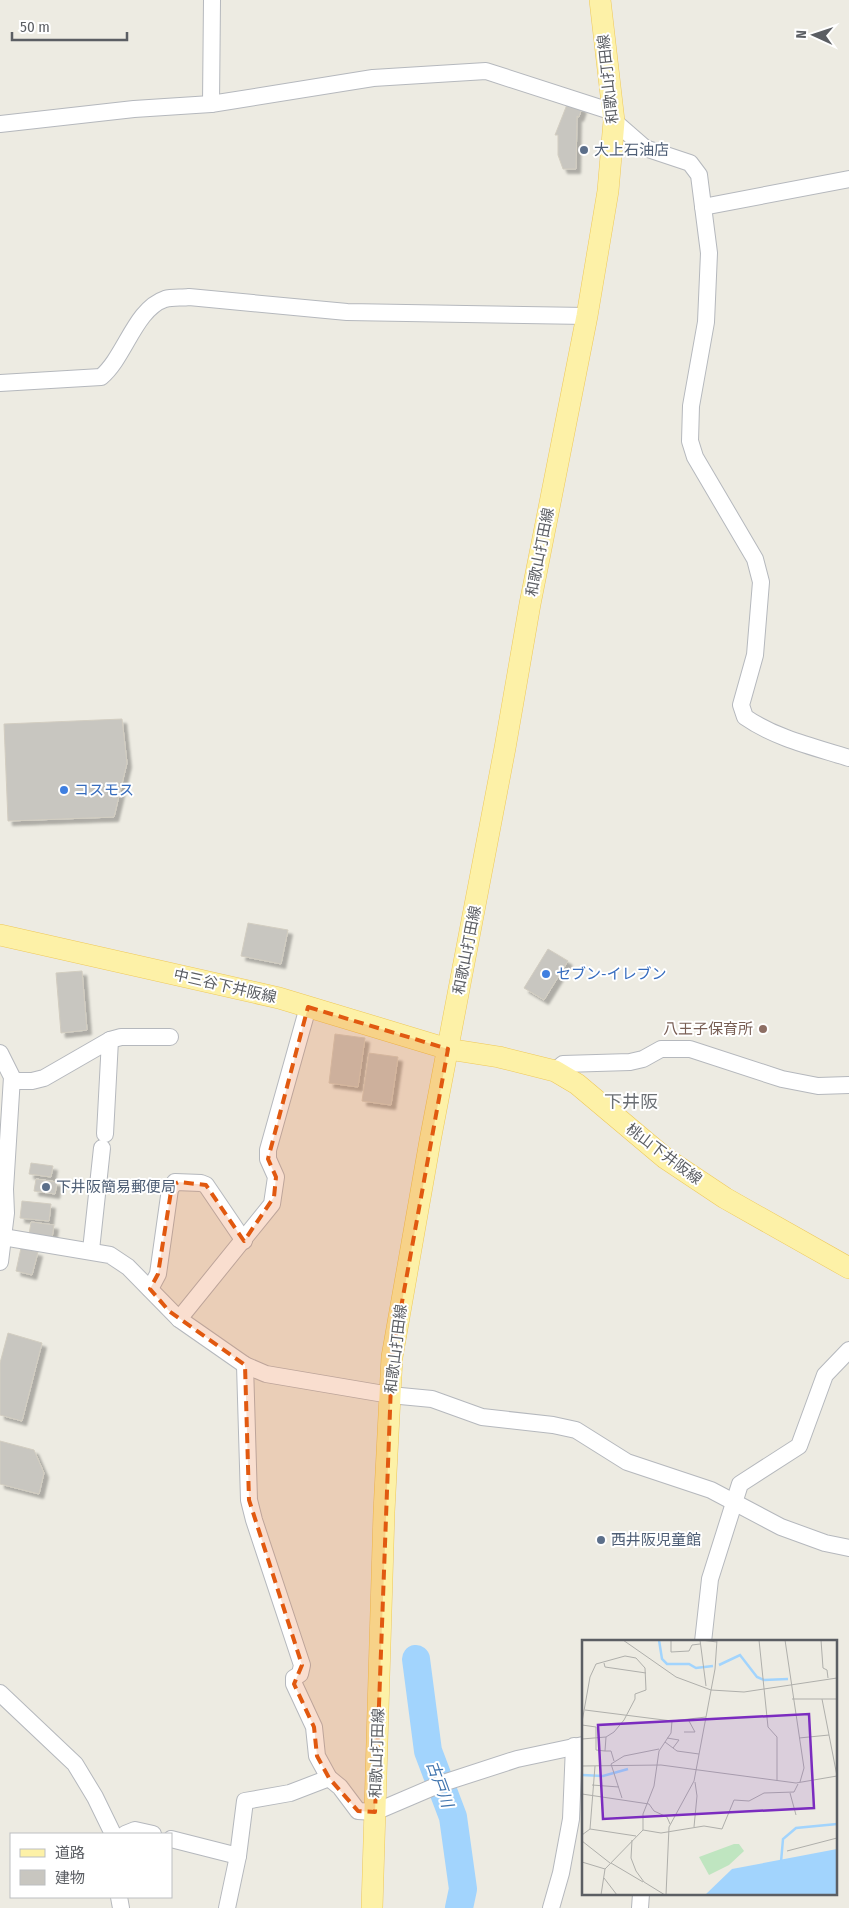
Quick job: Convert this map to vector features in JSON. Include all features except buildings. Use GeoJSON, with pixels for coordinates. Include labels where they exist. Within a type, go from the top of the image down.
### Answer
{"type":"FeatureCollection","features":[{"type":"Feature","properties":{"kind":"main road","name":"和歌山打田線"},"geometry":{"type":"LineString","coordinates":[[372,1908],[392,1357],[608,191],[613,117],[600,0]]}},
{"type":"Feature","properties":{"kind":"main road","name":"中三谷下井阪線"},"geometry":{"type":"LineString","coordinates":[[0,935],[279,998],[448,1049]]}},
{"type":"Feature","properties":{"kind":"main road","name":"桃山下井阪線"},"geometry":{"type":"LineString","coordinates":[[448,1049],[499,1057],[555,1071],[578,1084],[665,1158],[702,1183],[849,1268]]}},
{"type":"Feature","properties":{"kind":"street"},"geometry":{"type":"LineString","coordinates":[[211,104],[212,0]]}},
{"type":"Feature","properties":{"kind":"street"},"geometry":{"type":"LineString","coordinates":[[0,124],[134,109],[211,104],[374,78],[486,71],[613,117],[645,148],[690,163],[699,175],[709,253],[706,322],[691,406],[690,440],[695,457],[754,559],[761,582],[755,655],[742,705],[745,717],[757,726],[804,744],[849,758]]}},
{"type":"Feature","properties":{"kind":"street"},"geometry":{"type":"LineString","coordinates":[[703,207],[849,179]]}},
{"type":"Feature","properties":{"kind":"street"},"geometry":{"type":"LineString","coordinates":[[0,383],[101,377],[111,369],[147,310],[165,299],[189,297],[347,312],[586,316]]}},
{"type":"Feature","properties":{"kind":"street"},"geometry":{"type":"LineString","coordinates":[[179,1319],[272,1204],[276,1177],[268,1159],[268,1150],[308,1006]]}},
{"type":"Feature","properties":{"kind":"street"},"geometry":{"type":"LineString","coordinates":[[12,1081],[32,1081],[44,1078],[110,1040],[122,1037],[170,1037]]}},
{"type":"Feature","properties":{"kind":"street"},"geometry":{"type":"LineString","coordinates":[[91,1250],[104,1141],[110,1040]]}},
{"type":"Feature","properties":{"kind":"street"},"geometry":{"type":"LineString","coordinates":[[555,1071],[563,1064],[630,1062],[643,1059],[661,1049],[690,1048],[782,1080],[818,1086],[849,1085]]}},
{"type":"Feature","properties":{"kind":"street"},"geometry":{"type":"LineString","coordinates":[[0,1053],[12,1076],[4,1237],[0,1262]]}},
{"type":"Feature","properties":{"kind":"street"},"geometry":{"type":"LineString","coordinates":[[150,1289],[158,1274],[170,1188],[175,1182],[201,1183],[206,1185],[244,1241]]}},
{"type":"Feature","properties":{"kind":"street"},"geometry":{"type":"LineString","coordinates":[[4,1237],[38,1245],[91,1250],[110,1255],[128,1267],[179,1319],[245,1366],[266,1374],[390,1395],[432,1399],[482,1417],[553,1425],[576,1430],[627,1462],[687,1480],[735,1502],[781,1527],[825,1543],[849,1548]]}},
{"type":"Feature","properties":{"kind":"street"},"geometry":{"type":"LineString","coordinates":[[703,1640],[710,1579],[722,1533],[735,1502],[740,1484],[799,1446],[825,1375],[849,1350]]}},
{"type":"Feature","properties":{"kind":"street"},"geometry":{"type":"LineString","coordinates":[[245,1366],[249,1500],[302,1665],[300,1674],[294,1678],[294,1684],[314,1727],[317,1756],[329,1778],[340,1787],[358,1811],[375,1812],[443,1783],[516,1759],[578,1745],[571,1819],[561,1874],[551,1908]]}},
{"type":"Feature","properties":{"kind":"street"},"geometry":{"type":"LineString","coordinates":[[0,1693],[75,1764],[95,1796],[113,1833]]}},
{"type":"Feature","properties":{"kind":"street"},"geometry":{"type":"LineString","coordinates":[[227,1908],[238,1856],[245,1801],[290,1793],[329,1778]]}},
{"type":"Feature","properties":{"kind":"street"},"geometry":{"type":"LineString","coordinates":[[128,1833],[136,1830],[149,1833]]}},
{"type":"Feature","properties":{"kind":"street"},"geometry":{"type":"LineString","coordinates":[[172,1839],[238,1856]]}},
{"type":"Feature","properties":{"kind":"highlighted area"},"geometry":{"type":"Polygon","coordinates":[[[308,1007],[448,1049],[392,1357],[375,1812],[358,1811],[329,1778],[317,1756],[314,1727],[294,1684],[302,1665],[249,1500],[245,1365],[169,1311],[150,1289],[158,1274],[172,1185],[179,1182],[206,1185],[244,1241],[274,1197],[276,1177],[268,1159],[308,1007]]]}},
{"type":"Feature","properties":{"kind":"waterway","name":"古戸川"},"geometry":{"type":"LineString","coordinates":[[416,1659],[428,1751],[453,1817],[463,1889],[459,1908]]}},
{"type":"Feature","properties":{"kind":"place","name":"大上石油店"},"geometry":{"type":"Point","coordinates":[584,150]}},
{"type":"Feature","properties":{"kind":"place","name":"コスモス"},"geometry":{"type":"Point","coordinates":[64,790]}},
{"type":"Feature","properties":{"kind":"place","name":"セブン-イレブン"},"geometry":{"type":"Point","coordinates":[546,974]}},
{"type":"Feature","properties":{"kind":"place","name":"八王子保育所"},"geometry":{"type":"Point","coordinates":[763,1029]}},
{"type":"Feature","properties":{"kind":"place","name":"下井阪簡易郵便局"},"geometry":{"type":"Point","coordinates":[46,1187]}},
{"type":"Feature","properties":{"kind":"place","name":"西井阪児童館"},"geometry":{"type":"Point","coordinates":[601,1540]}},
{"type":"Feature","properties":{"kind":"district","name":"下井阪"},"geometry":{"type":"Point","coordinates":[631,1102]}}]}
